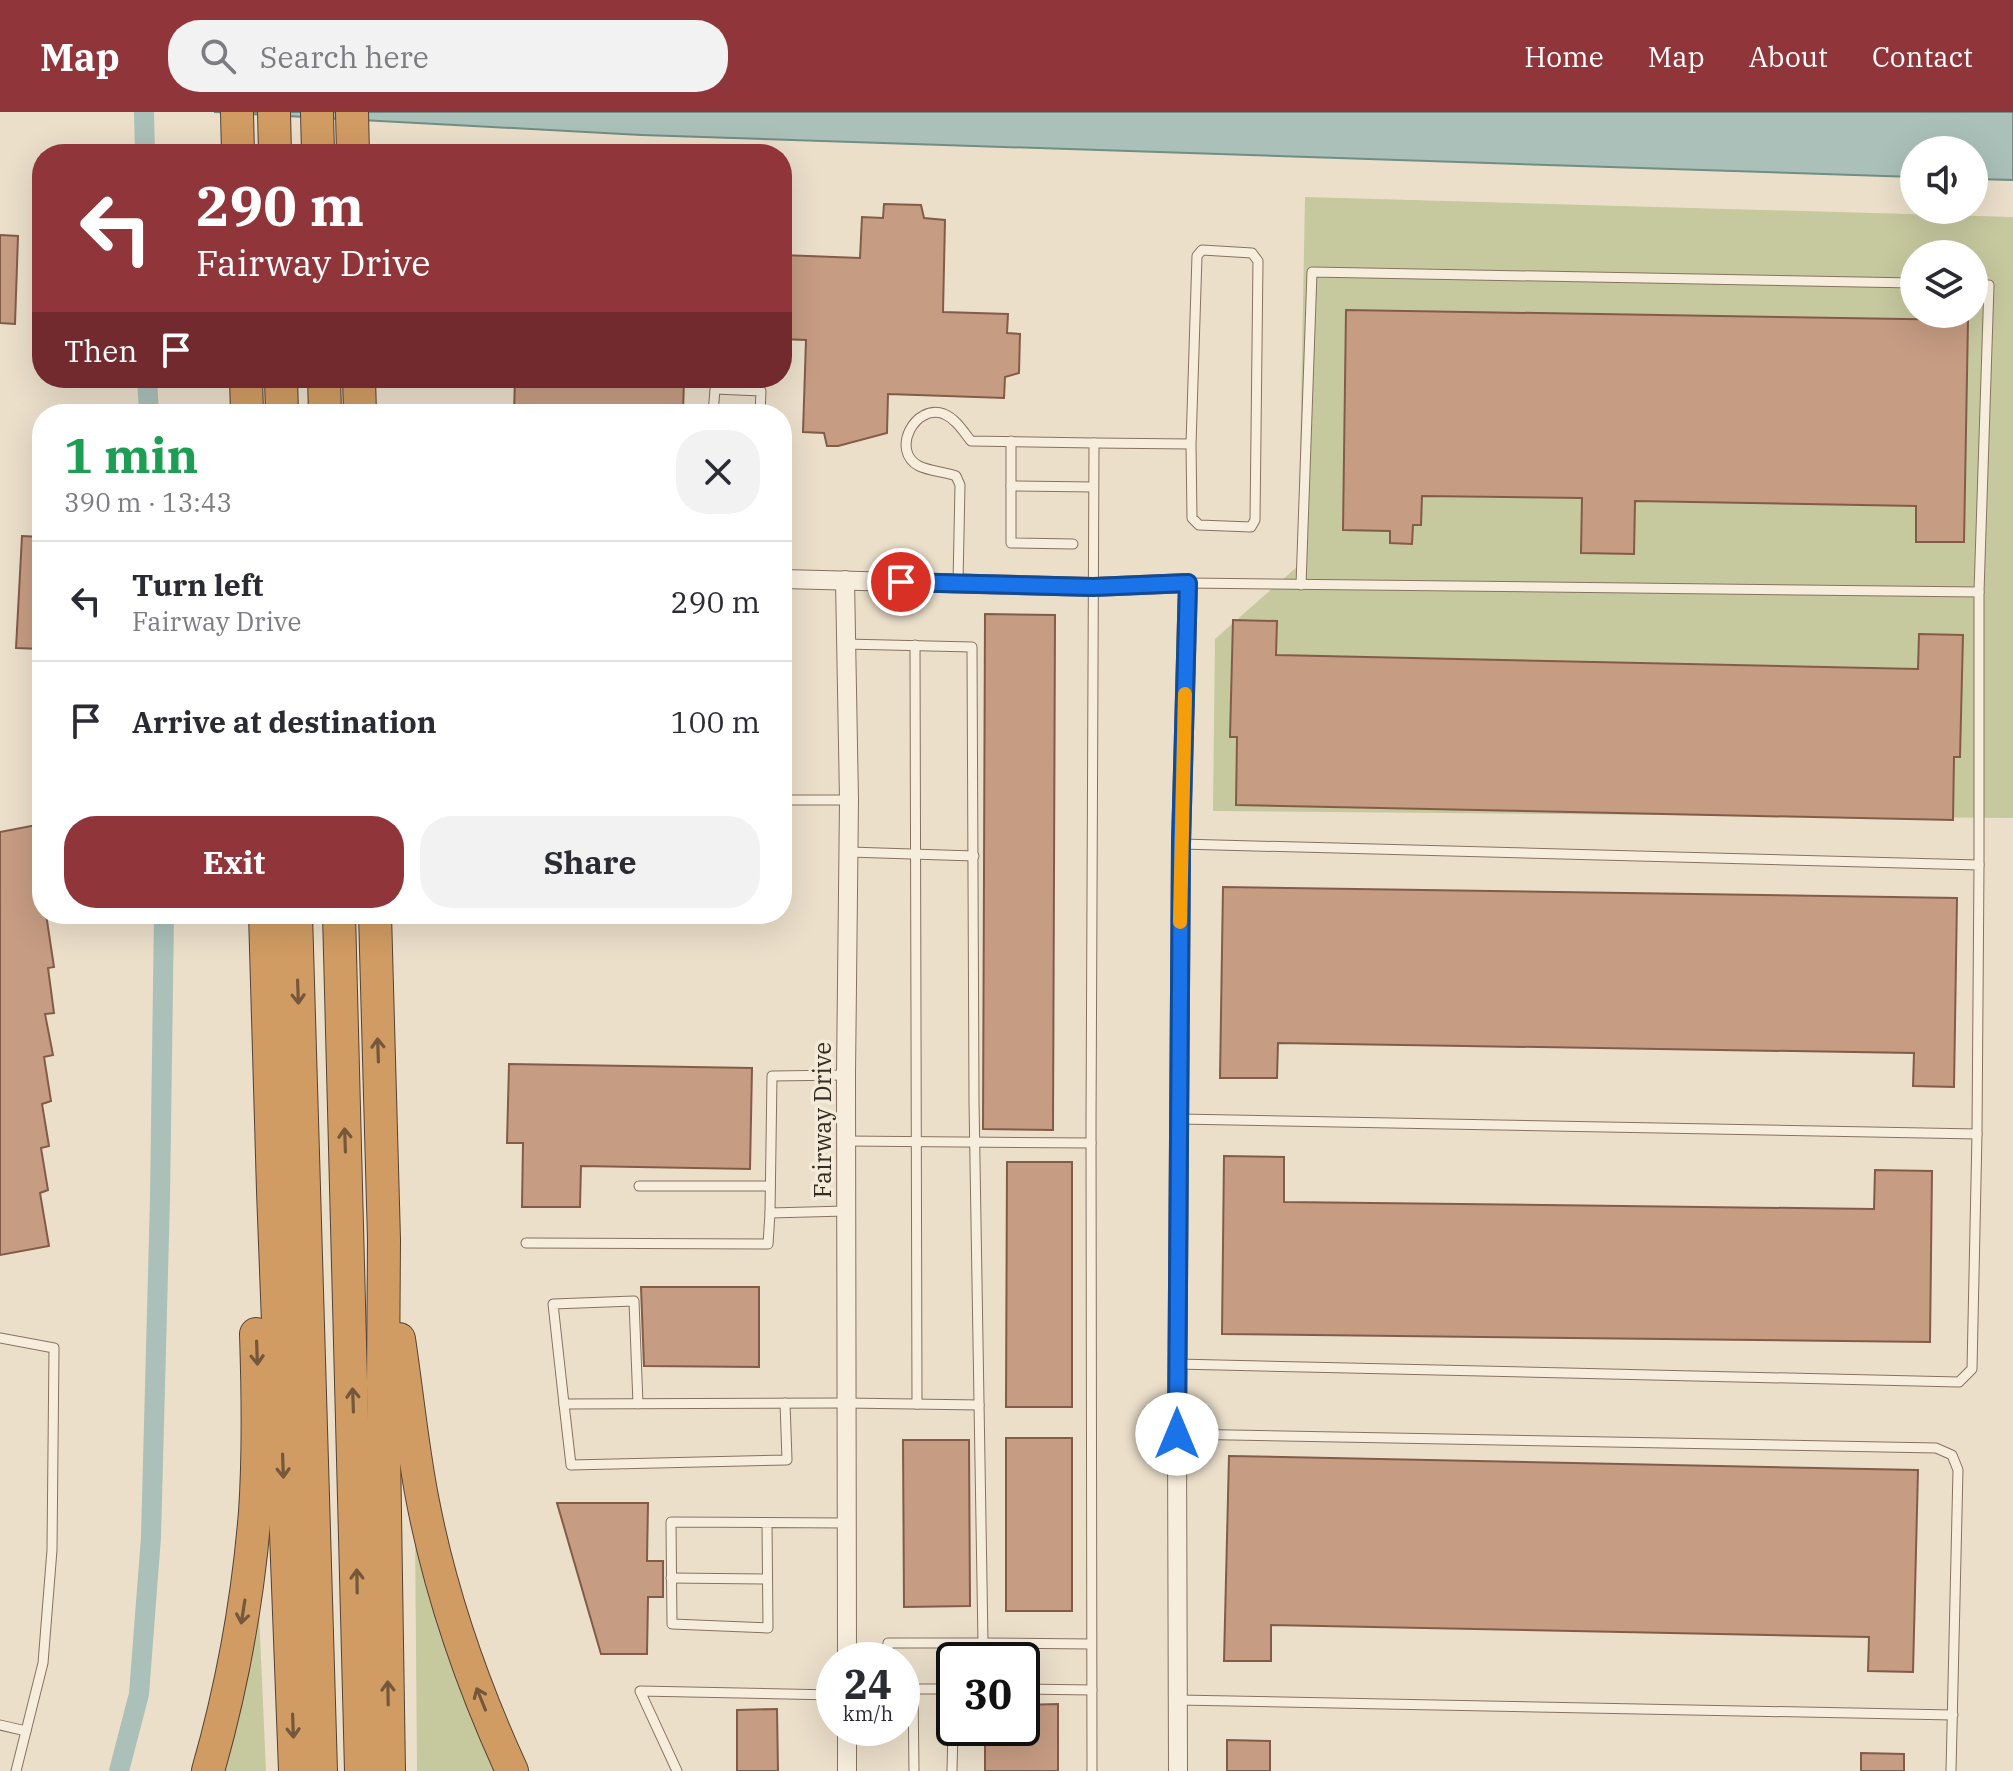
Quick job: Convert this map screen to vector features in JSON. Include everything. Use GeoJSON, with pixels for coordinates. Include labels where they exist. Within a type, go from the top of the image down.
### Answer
{"type":"FeatureCollection","features":[{"type":"Feature","properties":{"kind":"highway"},"geometry":{"type":"LineString","coordinates":[[237,112],[238,144]]}},
{"type":"Feature","properties":{"kind":"highway"},"geometry":{"type":"LineString","coordinates":[[274,112],[275,144]]}},
{"type":"Feature","properties":{"kind":"highway"},"geometry":{"type":"LineString","coordinates":[[317,112],[318,144]]}},
{"type":"Feature","properties":{"kind":"highway"},"geometry":{"type":"LineString","coordinates":[[352,112],[353,144]]}},
{"type":"Feature","properties":{"kind":"highway"},"geometry":{"type":"LineString","coordinates":[[265,924],[295,1771]]}},
{"type":"Feature","properties":{"kind":"highway"},"geometry":{"type":"LineString","coordinates":[[296,924],[321,1771]]}},
{"type":"Feature","properties":{"kind":"highway"},"geometry":{"type":"LineString","coordinates":[[339,924],[361,1771]]}},
{"type":"Feature","properties":{"kind":"highway"},"geometry":{"type":"LineString","coordinates":[[375,924],[384,1240],[389,1771]]}},
{"type":"Feature","properties":{"kind":"highway"},"geometry":{"type":"LineString","coordinates":[[208,1771],[237,1646],[255,1511],[258,1402],[252,1186],[270,1052]]}},
{"type":"Feature","properties":{"kind":"highway"},"geometry":{"type":"LineString","coordinates":[[384,1240],[415,1459],[433,1547],[458,1638],[512,1771]]}},
{"type":"Feature","properties":{"kind":"street"},"geometry":{"type":"LineString","coordinates":[[792,579],[1093,587],[1188,583],[1181,844],[1178,1771]]}},
{"type":"Feature","properties":{"kind":"street","name":"Fairway Drive"},"geometry":{"type":"LineString","coordinates":[[845,580],[849,800],[847,1642]]}},
{"type":"Feature","properties":{"kind":"street"},"geometry":{"type":"LineString","coordinates":[[847,1746],[847,1771]]}},
{"type":"Feature","properties":{"kind":"lane"},"geometry":{"type":"LineString","coordinates":[[1202,250],[1252,253],[1258,261],[1255,520],[1251,527],[1199,525],[1192,518],[1191,444],[1197,256],[1202,250]]}},
{"type":"Feature","properties":{"kind":"lane"},"geometry":{"type":"LineString","coordinates":[[1301,585],[1312,272],[1900,283]]}},
{"type":"Feature","properties":{"kind":"lane"},"geometry":{"type":"LineString","coordinates":[[1988,285],[1988,316]]}},
{"type":"Feature","properties":{"kind":"lane"},"geometry":{"type":"LineString","coordinates":[[1177,1364],[1959,1382],[1972,1369],[1977,1134],[1979,592],[1988,328]]}},
{"type":"Feature","properties":{"kind":"lane"},"geometry":{"type":"LineString","coordinates":[[714,404],[715,389],[761,391],[760,404]]}},
{"type":"Feature","properties":{"kind":"lane"},"geometry":{"type":"LineString","coordinates":[[958,583],[960,485],[956,476],[919,466],[910,459],[905,445],[909,429],[916,419],[927,413],[942,413],[955,421],[971,441],[1191,444]]}},
{"type":"Feature","properties":{"kind":"lane"},"geometry":{"type":"LineString","coordinates":[[1011,441],[1011,543],[1073,544]]}},
{"type":"Feature","properties":{"kind":"lane"},"geometry":{"type":"LineString","coordinates":[[1092,1771],[1094,443]]}},
{"type":"Feature","properties":{"kind":"lane"},"geometry":{"type":"LineString","coordinates":[[1011,486],[1093,487]]}},
{"type":"Feature","properties":{"kind":"lane"},"geometry":{"type":"LineString","coordinates":[[1188,583],[1979,592]]}},
{"type":"Feature","properties":{"kind":"lane"},"geometry":{"type":"LineString","coordinates":[[845,644],[972,647],[974,1142],[983,1642]]}},
{"type":"Feature","properties":{"kind":"lane"},"geometry":{"type":"LineString","coordinates":[[915,645],[917,1404]]}},
{"type":"Feature","properties":{"kind":"lane"},"geometry":{"type":"LineString","coordinates":[[792,800],[849,800]]}},
{"type":"Feature","properties":{"kind":"lane"},"geometry":{"type":"LineString","coordinates":[[1181,844],[1979,865]]}},
{"type":"Feature","properties":{"kind":"lane"},"geometry":{"type":"LineString","coordinates":[[849,852],[974,856]]}},
{"type":"Feature","properties":{"kind":"lane"},"geometry":{"type":"LineString","coordinates":[[526,1243],[768,1244],[772,1076],[846,1075]]}},
{"type":"Feature","properties":{"kind":"lane"},"geometry":{"type":"LineString","coordinates":[[1179,1119],[1977,1134]]}},
{"type":"Feature","properties":{"kind":"lane"},"geometry":{"type":"LineString","coordinates":[[846,1141],[1091,1143]]}},
{"type":"Feature","properties":{"kind":"lane"},"geometry":{"type":"LineString","coordinates":[[639,1186],[770,1186]]}},
{"type":"Feature","properties":{"kind":"lane"},"geometry":{"type":"LineString","coordinates":[[770,1213],[846,1211]]}},
{"type":"Feature","properties":{"kind":"lane"},"geometry":{"type":"LineString","coordinates":[[638,1404],[634,1301],[553,1304],[571,1465],[787,1460],[785,1403]]}},
{"type":"Feature","properties":{"kind":"lane"},"geometry":{"type":"LineString","coordinates":[[0,1338],[54,1348],[52,1550],[43,1663],[16,1771]]}},
{"type":"Feature","properties":{"kind":"lane"},"geometry":{"type":"LineString","coordinates":[[564,1404],[979,1405]]}},
{"type":"Feature","properties":{"kind":"lane"},"geometry":{"type":"LineString","coordinates":[[1177,1434],[1936,1448],[1952,1455],[1958,1470],[1951,1771]]}},
{"type":"Feature","properties":{"kind":"lane"},"geometry":{"type":"LineString","coordinates":[[767,1523],[768,1628],[672,1624],[671,1522],[846,1523]]}},
{"type":"Feature","properties":{"kind":"lane"},"geometry":{"type":"LineString","coordinates":[[671,1578],[767,1579]]}},
{"type":"Feature","properties":{"kind":"lane"},"geometry":{"type":"LineString","coordinates":[[1040,1644],[1091,1644]]}},
{"type":"Feature","properties":{"kind":"lane"},"geometry":{"type":"LineString","coordinates":[[1040,1689],[1092,1690]]}},
{"type":"Feature","properties":{"kind":"lane"},"geometry":{"type":"LineString","coordinates":[[677,1771],[640,1691],[816,1695]]}},
{"type":"Feature","properties":{"kind":"lane"},"geometry":{"type":"LineString","coordinates":[[1178,1700],[1953,1715]]}},
{"type":"Feature","properties":{"kind":"lane"},"geometry":{"type":"LineString","coordinates":[[0,1725],[26,1731]]}},
{"type":"Feature","properties":{"kind":"lane"},"geometry":{"type":"LineString","coordinates":[[914,1746],[914,1771]]}},
{"type":"Feature","properties":{"kind":"lane"},"geometry":{"type":"LineString","coordinates":[[952,1771],[953,1746]]}},
{"type":"Feature","properties":{"kind":"green space"},"geometry":{"type":"Polygon","coordinates":[[[1305,197],[1900,214],[1900,224],[1988,224],[1988,216],[2013,217],[2013,818],[1213,811],[1215,639],[1298,566],[1305,197]]]}},
{"type":"Feature","properties":{"kind":"green space"},"geometry":{"type":"Polygon","coordinates":[[[415,1526],[504,1771],[417,1771],[415,1526]]]}},
{"type":"Feature","properties":{"kind":"green space"},"geometry":{"type":"Polygon","coordinates":[[[258,1590],[266,1771],[218,1771],[258,1590]]]}},
{"type":"Feature","properties":{"kind":"water"},"geometry":{"type":"Polygon","coordinates":[[[214,112],[2013,112],[2013,180],[1988,179],[1988,136],[1900,136],[1900,177],[641,135],[214,112]]]}},
{"type":"Feature","properties":{"kind":"building"},"geometry":{"type":"Polygon","coordinates":[[[884,204],[921,205],[924,218],[945,220],[943,312],[1008,314],[1007,333],[1020,334],[1019,373],[1005,377],[1004,398],[888,394],[887,433],[827,446],[824,433],[803,432],[806,340],[792,339],[792,255],[860,258],[862,217],[883,218],[884,204]]]}},
{"type":"Feature","properties":{"kind":"building"},"geometry":{"type":"Polygon","coordinates":[[[0,235],[18,236],[15,324],[0,323],[0,235]]]}},
{"type":"Feature","properties":{"kind":"building"},"geometry":{"type":"Polygon","coordinates":[[[1346,310],[1900,319],[1900,328],[1968,328],[1964,542],[1916,542],[1916,506],[1635,501],[1634,554],[1581,553],[1582,498],[1422,496],[1421,525],[1413,525],[1412,544],[1390,543],[1390,531],[1343,530],[1346,310]]]}},
{"type":"Feature","properties":{"kind":"building"},"geometry":{"type":"Polygon","coordinates":[[[515,388],[684,388],[683,404],[514,404],[515,388]]]}},
{"type":"Feature","properties":{"kind":"building"},"geometry":{"type":"Polygon","coordinates":[[[22,536],[32,536],[32,649],[16,648],[22,536]]]}},
{"type":"Feature","properties":{"kind":"building"},"geometry":{"type":"Polygon","coordinates":[[[985,614],[1055,615],[1053,1130],[983,1129],[985,614]]]}},
{"type":"Feature","properties":{"kind":"building"},"geometry":{"type":"Polygon","coordinates":[[[1233,620],[1277,621],[1276,655],[1918,669],[1919,634],[1963,635],[1960,757],[1954,757],[1953,820],[1236,805],[1237,737],[1230,737],[1233,620]]]}},
{"type":"Feature","properties":{"kind":"building"},"geometry":{"type":"Polygon","coordinates":[[[32,826],[32,924],[48,924],[54,967],[48,968],[54,1013],[45,1014],[53,1055],[44,1057],[51,1101],[42,1104],[49,1146],[41,1148],[48,1190],[40,1193],[49,1246],[0,1255],[0,832],[32,826]]]}},
{"type":"Feature","properties":{"kind":"building"},"geometry":{"type":"Polygon","coordinates":[[[1223,887],[1957,898],[1954,1087],[1913,1086],[1914,1053],[1278,1043],[1277,1078],[1220,1078],[1223,887]]]}},
{"type":"Feature","properties":{"kind":"building"},"geometry":{"type":"Polygon","coordinates":[[[509,1064],[752,1068],[750,1169],[581,1166],[580,1207],[522,1207],[523,1143],[507,1143],[509,1064]]]}},
{"type":"Feature","properties":{"kind":"building"},"geometry":{"type":"Polygon","coordinates":[[[1224,1156],[1284,1157],[1284,1202],[1874,1209],[1875,1170],[1932,1171],[1930,1342],[1222,1334],[1224,1156]]]}},
{"type":"Feature","properties":{"kind":"building"},"geometry":{"type":"Polygon","coordinates":[[[1007,1162],[1072,1162],[1072,1407],[1006,1407],[1007,1162]]]}},
{"type":"Feature","properties":{"kind":"building"},"geometry":{"type":"Polygon","coordinates":[[[641,1287],[759,1287],[759,1367],[644,1366],[641,1287]]]}},
{"type":"Feature","properties":{"kind":"building"},"geometry":{"type":"Polygon","coordinates":[[[1006,1438],[1072,1438],[1072,1611],[1006,1611],[1006,1438]]]}},
{"type":"Feature","properties":{"kind":"building"},"geometry":{"type":"Polygon","coordinates":[[[903,1440],[969,1440],[970,1606],[904,1607],[903,1440]]]}},
{"type":"Feature","properties":{"kind":"building"},"geometry":{"type":"Polygon","coordinates":[[[1229,1456],[1918,1470],[1913,1672],[1868,1671],[1869,1637],[1271,1625],[1271,1661],[1224,1661],[1229,1456]]]}},
{"type":"Feature","properties":{"kind":"building"},"geometry":{"type":"Polygon","coordinates":[[[557,1503],[648,1503],[647,1561],[663,1561],[663,1597],[648,1597],[647,1654],[601,1654],[557,1503]]]}},
{"type":"Feature","properties":{"kind":"building"},"geometry":{"type":"Polygon","coordinates":[[[1040,1704],[1058,1704],[1058,1771],[985,1771],[985,1746],[1040,1746],[1040,1704]]]}},
{"type":"Feature","properties":{"kind":"building"},"geometry":{"type":"Polygon","coordinates":[[[777,1709],[778,1771],[737,1771],[737,1710],[777,1709]]]}},
{"type":"Feature","properties":{"kind":"building"},"geometry":{"type":"Polygon","coordinates":[[[1227,1740],[1270,1741],[1270,1771],[1227,1771],[1227,1740]]]}},
{"type":"Feature","properties":{"kind":"building"},"geometry":{"type":"Polygon","coordinates":[[[1861,1753],[1904,1754],[1904,1771],[1861,1771],[1861,1753]]]}},
{"type":"Feature","properties":{"kind":"waterway"},"geometry":{"type":"LineString","coordinates":[[144,112],[145,144]]}},
{"type":"Feature","properties":{"kind":"waterway"},"geometry":{"type":"LineString","coordinates":[[148,388],[148,404]]}},
{"type":"Feature","properties":{"kind":"waterway"},"geometry":{"type":"LineString","coordinates":[[119,1771],[139,1694],[151,1537],[164,924]]}},
{"type":"Feature","properties":{"kind":"slow traffic"},"geometry":{"type":"LineString","coordinates":[[1180,922],[1185,694]]}},
{"type":"Feature","properties":{"kind":"route"},"geometry":{"type":"LineString","coordinates":[[901,582],[1093,587],[1188,583],[1181,844],[1177,1434]]}}]}
